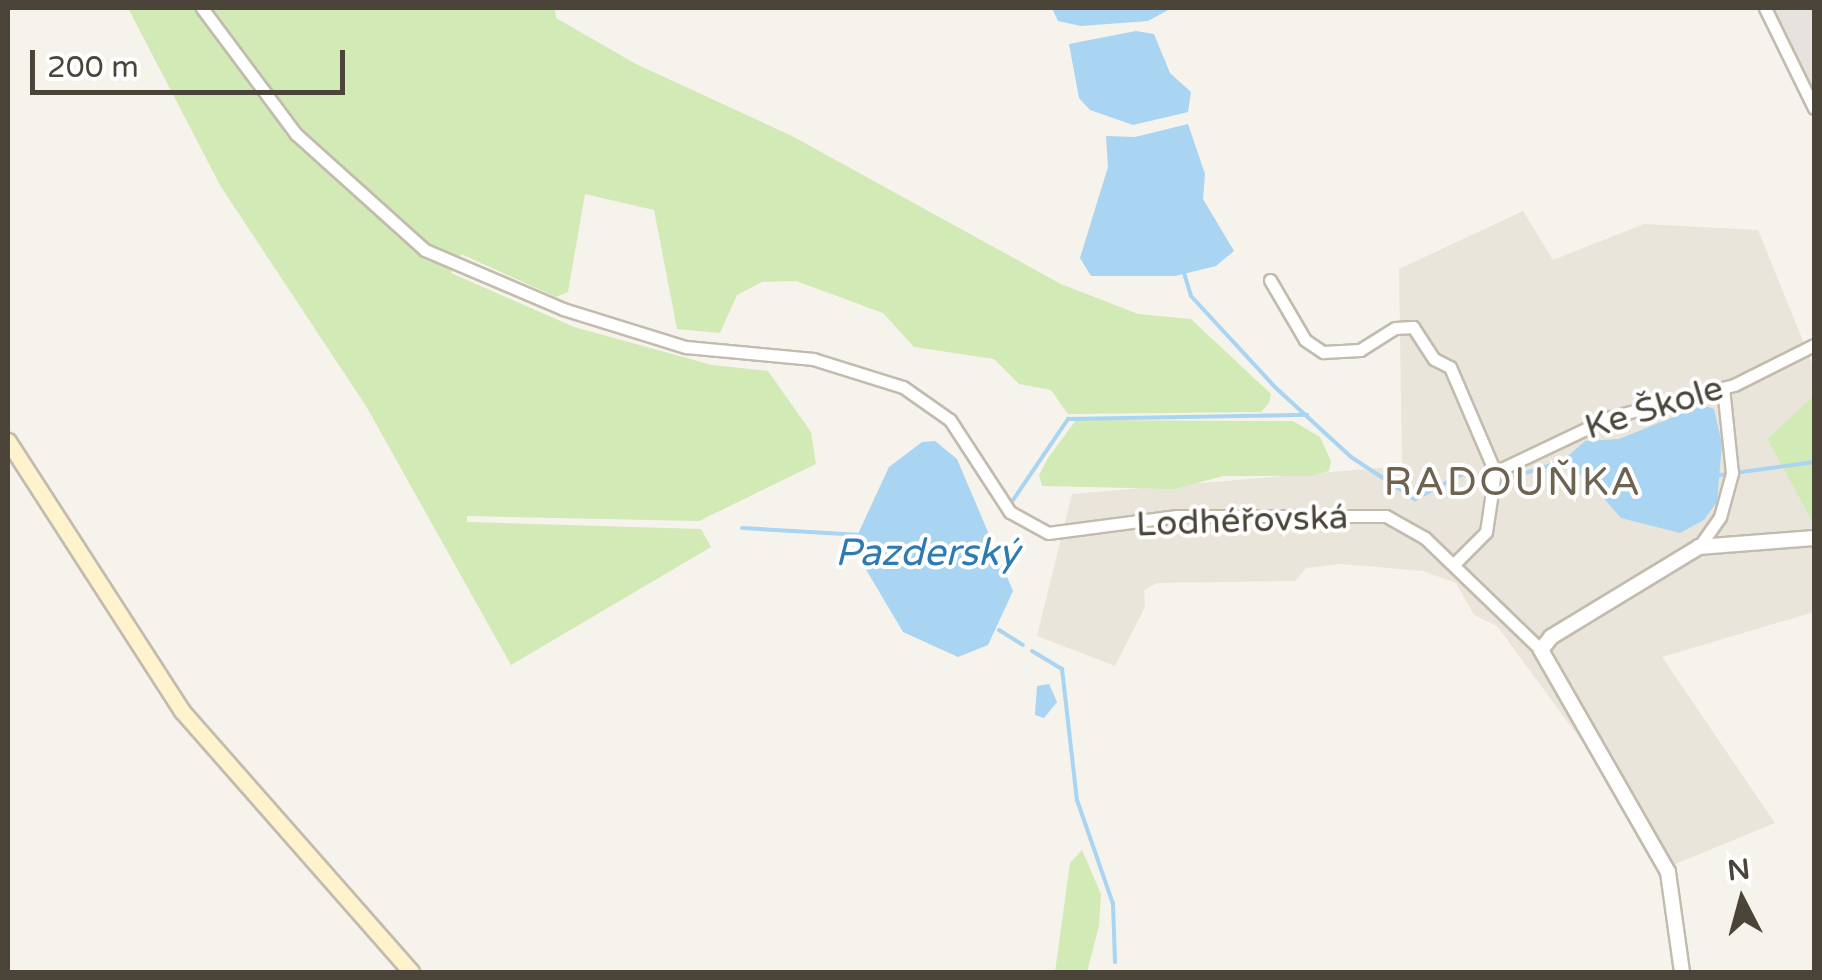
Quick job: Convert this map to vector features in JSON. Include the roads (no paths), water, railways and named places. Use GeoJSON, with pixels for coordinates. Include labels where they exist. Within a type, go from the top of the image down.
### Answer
{"type":"FeatureCollection","features":[{"type":"Feature","properties":{"kind":"main road"},"geometry":{"type":"LineString","coordinates":[[8,442],[182,711],[411,972]]}},
{"type":"Feature","properties":{"kind":"street","name":"Lodhéřovská"},"geometry":{"type":"LineString","coordinates":[[202,8],[296,134],[425,250],[563,309],[686,346],[814,359],[904,387],[950,420],[1010,512],[1048,533],[1177,516],[1386,516],[1454,564],[1540,650],[1668,872],[1682,972]]}},
{"type":"Feature","properties":{"kind":"street"},"geometry":{"type":"LineString","coordinates":[[1765,8],[1814,108]]}},
{"type":"Feature","properties":{"kind":"street"},"geometry":{"type":"LineString","coordinates":[[1270,280],[1305,340],[1323,352],[1360,350],[1395,328],[1413,327],[1434,359],[1450,367],[1495,472],[1486,532],[1454,564]]}},
{"type":"Feature","properties":{"kind":"street","name":"Ke Škole"},"geometry":{"type":"LineString","coordinates":[[1495,472],[1611,416],[1724,388],[1814,345]]}},
{"type":"Feature","properties":{"kind":"street"},"geometry":{"type":"LineString","coordinates":[[1540,650],[1550,637],[1699,547],[1720,517],[1732,473],[1724,388]]}},
{"type":"Feature","properties":{"kind":"street"},"geometry":{"type":"LineString","coordinates":[[1699,547],[1814,538]]}},
{"type":"Feature","properties":{"kind":"water"},"geometry":{"type":"Polygon","coordinates":[[[1052,8],[1172,8],[1148,21],[1081,26],[1058,21],[1052,8]]]}},
{"type":"Feature","properties":{"kind":"water"},"geometry":{"type":"Polygon","coordinates":[[[1136,31],[1154,34],[1170,73],[1191,92],[1188,112],[1133,125],[1090,110],[1079,98],[1069,44],[1136,31]]]}},
{"type":"Feature","properties":{"kind":"water"},"geometry":{"type":"Polygon","coordinates":[[[1188,124],[1205,174],[1203,199],[1234,251],[1216,266],[1175,276],[1091,276],[1080,258],[1108,167],[1106,136],[1135,137],[1188,124]]]}},
{"type":"Feature","properties":{"kind":"water"},"geometry":{"type":"Polygon","coordinates":[[[1703,405],[1714,409],[1722,444],[1717,502],[1704,520],[1680,533],[1621,518],[1586,478],[1561,462],[1585,441],[1619,439],[1703,405]]]}},
{"type":"Feature","properties":{"kind":"water","name":"Pazderský"},"geometry":{"type":"Polygon","coordinates":[[[935,441],[957,459],[1013,591],[988,645],[958,657],[903,632],[858,556],[857,536],[889,467],[922,442],[935,441]]]}},
{"type":"Feature","properties":{"kind":"water"},"geometry":{"type":"Polygon","coordinates":[[[1049,684],[1057,702],[1044,718],[1035,715],[1037,686],[1049,684]]]}},
{"type":"Feature","properties":{"kind":"waterway"},"geometry":{"type":"LineString","coordinates":[[1184,273],[1191,296],[1276,388],[1351,457],[1415,499],[1463,474],[1500,481],[1561,462]]}},
{"type":"Feature","properties":{"kind":"waterway"},"geometry":{"type":"LineString","coordinates":[[1011,503],[1068,419],[1307,415]]}},
{"type":"Feature","properties":{"kind":"waterway"},"geometry":{"type":"LineString","coordinates":[[1720,475],[1814,462]]}},
{"type":"Feature","properties":{"kind":"waterway"},"geometry":{"type":"LineString","coordinates":[[742,528],[862,535]]}},
{"type":"Feature","properties":{"kind":"waterway"},"geometry":{"type":"LineString","coordinates":[[999,630],[1023,645]]}},
{"type":"Feature","properties":{"kind":"waterway"},"geometry":{"type":"LineString","coordinates":[[1032,651],[1062,669],[1077,800],[1113,904],[1115,962]]}},
{"type":"Feature","properties":{"kind":"district","name":"RADOUŇKA"},"geometry":{"type":"Point","coordinates":[1513,482]}}]}
